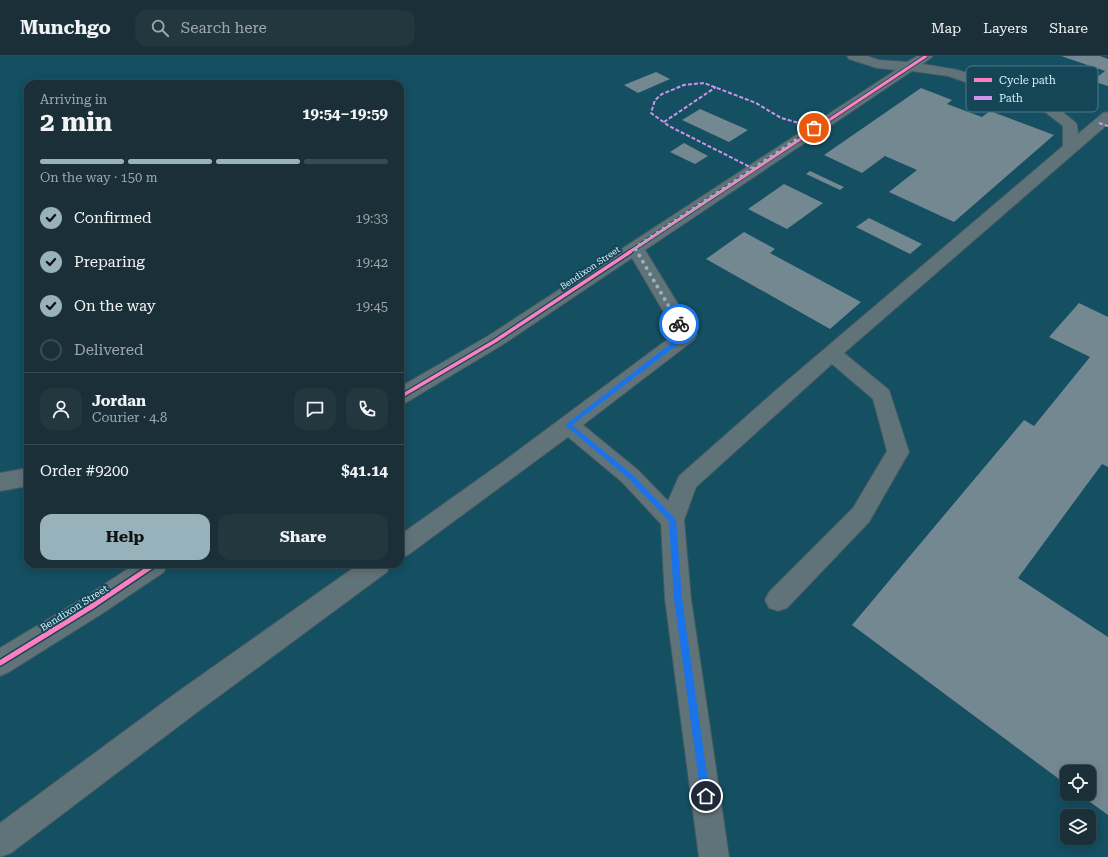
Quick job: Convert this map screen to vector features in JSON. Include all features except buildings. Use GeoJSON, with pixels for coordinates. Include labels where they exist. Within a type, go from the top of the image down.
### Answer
{"type":"FeatureCollection","features":[{"type":"Feature","properties":{"kind":"street"},"geometry":{"type":"LineString","coordinates":[[854,56],[876,64],[937,69],[966,77]]}},
{"type":"Feature","properties":{"kind":"street","name":"Bendixon Street"},"geometry":{"type":"LineString","coordinates":[[404,394],[422,382],[506,334],[814,128],[926,56]]}},
{"type":"Feature","properties":{"kind":"street"},"geometry":{"type":"LineString","coordinates":[[1054,112],[1070,125],[1071,149]]}},
{"type":"Feature","properties":{"kind":"street"},"geometry":{"type":"LineString","coordinates":[[714,857],[678,599],[672,520],[687,482],[832,354],[1108,116]]}},
{"type":"Feature","properties":{"kind":"street"},"geometry":{"type":"LineString","coordinates":[[404,545],[568,425],[687,335],[668,306],[635,248]]}},
{"type":"Feature","properties":{"kind":"street"},"geometry":{"type":"LineString","coordinates":[[778,600],[861,515],[898,452],[882,395],[832,354]]}},
{"type":"Feature","properties":{"kind":"street"},"geometry":{"type":"LineString","coordinates":[[404,387],[422,382]]}},
{"type":"Feature","properties":{"kind":"street"},"geometry":{"type":"LineString","coordinates":[[568,425],[630,476],[672,520]]}},
{"type":"Feature","properties":{"kind":"street"},"geometry":{"type":"LineString","coordinates":[[0,482],[24,478]]}},
{"type":"Feature","properties":{"kind":"street","name":"Bendixon Street"},"geometry":{"type":"LineString","coordinates":[[0,663],[94,605],[149,568]]}},
{"type":"Feature","properties":{"kind":"street"},"geometry":{"type":"LineString","coordinates":[[0,842],[180,708],[372,568]]}},
{"type":"Feature","properties":{"kind":"shaded area"},"geometry":{"type":"Polygon","coordinates":[[[0,56],[1108,56],[1108,857],[0,857],[0,56]]]}},
{"type":"Feature","properties":{"kind":"marked path"},"geometry":{"type":"LineString","coordinates":[[754,169],[669,126],[651,113],[655,100],[662,94],[684,85],[704,83],[756,103],[781,118],[814,127]]}},
{"type":"Feature","properties":{"kind":"marked path"},"geometry":{"type":"LineString","coordinates":[[664,122],[716,87]]}},
{"type":"Feature","properties":{"kind":"marked path"},"geometry":{"type":"LineString","coordinates":[[1099,123],[1108,126]]}},
{"type":"Feature","properties":{"kind":"cycle path"},"geometry":{"type":"LineString","coordinates":[[404,394],[495,341],[926,56]]}},
{"type":"Feature","properties":{"kind":"cycle path"},"geometry":{"type":"LineString","coordinates":[[0,663],[94,605],[149,568]]}},
{"type":"Feature","properties":{"kind":"way so far"},"geometry":{"type":"LineString","coordinates":[[679,324],[635,248],[814,128]]}},
{"type":"Feature","properties":{"kind":"route"},"geometry":{"type":"LineString","coordinates":[[679,324],[687,335],[568,425],[630,476],[672,520],[678,599],[706,796]]}}]}
